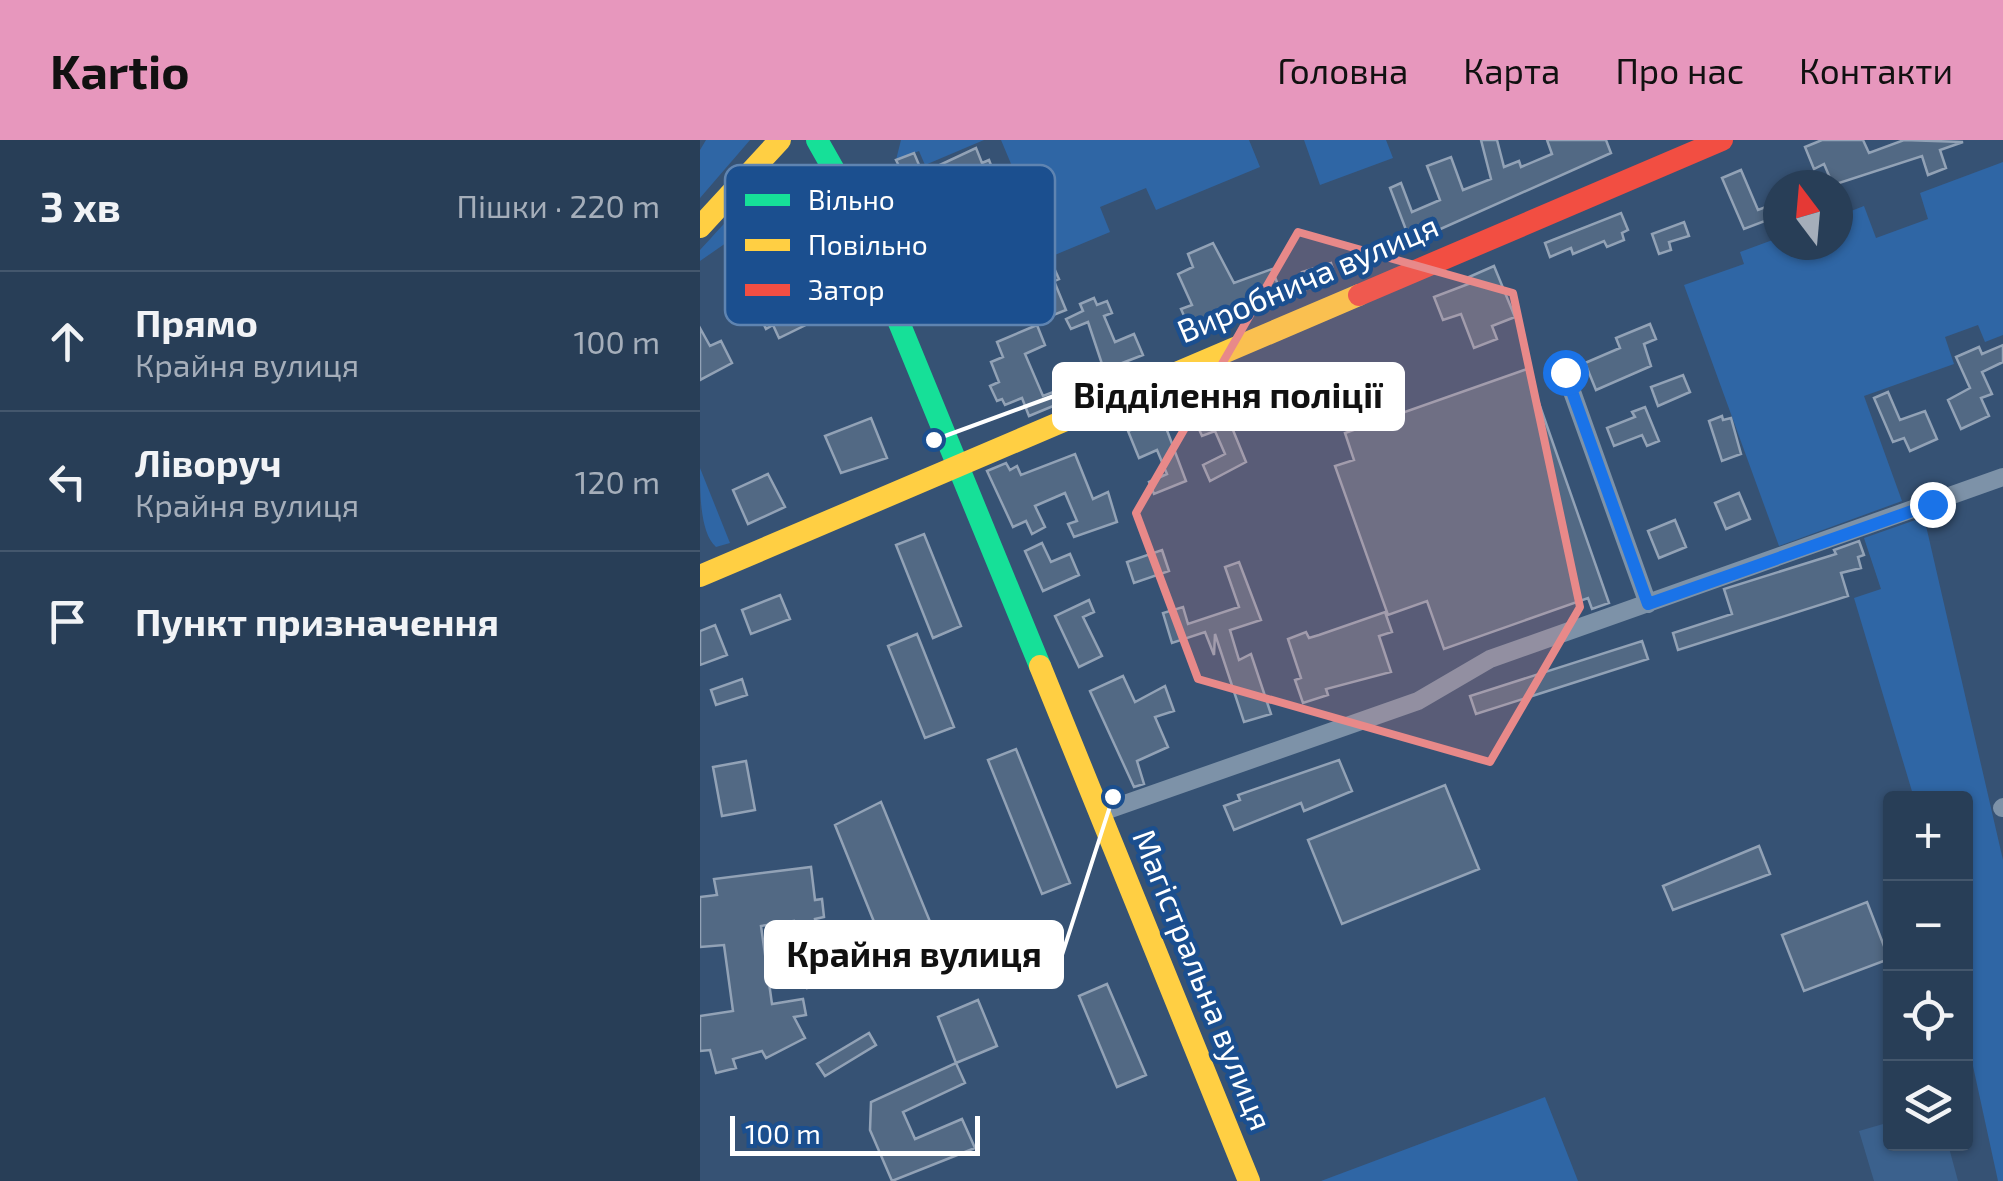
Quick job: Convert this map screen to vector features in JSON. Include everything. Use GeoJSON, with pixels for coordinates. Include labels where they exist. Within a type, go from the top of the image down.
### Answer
{"type":"FeatureCollection","features":[{"type":"Feature","properties":{"kind":"street"},"geometry":{"type":"LineString","coordinates":[[757,165],[780,140]]}},
{"type":"Feature","properties":{"kind":"street","name":"Магістральна вулиця"},"geometry":{"type":"LineString","coordinates":[[817,140],[831,165]]}},
{"type":"Feature","properties":{"kind":"street","name":"Виробнича вулиця"},"geometry":{"type":"LineString","coordinates":[[700,576],[957,462],[1722,140]]}},
{"type":"Feature","properties":{"kind":"street"},"geometry":{"type":"LineString","coordinates":[[700,226],[725,199]]}},
{"type":"Feature","properties":{"kind":"street","name":"Магістральна вулиця"},"geometry":{"type":"LineString","coordinates":[[900,325],[1249,1181]]}},
{"type":"Feature","properties":{"kind":"street"},"geometry":{"type":"LineString","coordinates":[[1565,372],[1648,604]]}},
{"type":"Feature","properties":{"kind":"street"},"geometry":{"type":"LineString","coordinates":[[1100,813],[1418,701],[1490,658],[2003,478]]}},
{"type":"Feature","properties":{"kind":"highlighted area"},"geometry":{"type":"Polygon","coordinates":[[[1298,232],[1513,293],[1580,607],[1490,762],[1198,679],[1136,513],[1298,232]]]}},
{"type":"Feature","properties":{"kind":"shaded area"},"geometry":{"type":"Polygon","coordinates":[[[706,140],[750,140],[700,198],[700,150],[706,140]]]}},
{"type":"Feature","properties":{"kind":"shaded area"},"geometry":{"type":"Polygon","coordinates":[[[901,140],[984,140],[925,165],[919,151],[896,160],[901,140]]]}},
{"type":"Feature","properties":{"kind":"shaded area"},"geometry":{"type":"Polygon","coordinates":[[[1001,140],[1249,140],[1260,167],[1156,210],[1146,188],[1100,207],[1110,232],[1055,255],[1055,165],[1011,165],[1001,140]]]}},
{"type":"Feature","properties":{"kind":"shaded area"},"geometry":{"type":"Polygon","coordinates":[[[1304,140],[1386,140],[1393,158],[1320,185],[1304,140]]]}},
{"type":"Feature","properties":{"kind":"shaded area"},"geometry":{"type":"Polygon","coordinates":[[[2003,162],[2003,335],[1985,342],[1978,325],[1945,337],[1954,364],[1864,396],[1902,501],[1779,546],[1684,285],[1744,264],[1740,252],[1763,244],[1763,260],[1853,260],[1853,210],[1864,206],[1876,238],[1928,219],[1920,193],[2003,162]]]}},
{"type":"Feature","properties":{"kind":"shaded area"},"geometry":{"type":"Polygon","coordinates":[[[725,224],[725,244],[700,261],[700,250],[725,224]]]}},
{"type":"Feature","properties":{"kind":"shaded area"},"geometry":{"type":"Polygon","coordinates":[[[700,468],[730,543],[716,547],[707,532],[700,468]]]}},
{"type":"Feature","properties":{"kind":"shaded area"},"geometry":{"type":"Polygon","coordinates":[[[1924,517],[2003,860],[2003,1181],[1998,1181],[1973,1066],[1973,791],[1912,791],[1854,598],[1881,589],[1864,538],[1924,517]]]}},
{"type":"Feature","properties":{"kind":"shaded area"},"geometry":{"type":"Polygon","coordinates":[[[1545,1097],[1578,1181],[1321,1181],[1545,1097]]]}},
{"type":"Feature","properties":{"kind":"shaded area"},"geometry":{"type":"Polygon","coordinates":[[[1883,1124],[1883,1151],[1950,1151],[1958,1181],[1874,1181],[1859,1131],[1883,1124]]]}},
{"type":"Feature","properties":{"kind":"building"},"geometry":{"type":"Polygon","coordinates":[[[1481,140],[1497,140],[1504,167],[1519,161],[1521,167],[1552,154],[1547,140],[1606,140],[1611,153],[1427,235],[1424,228],[1408,235],[1390,188],[1401,183],[1412,212],[1440,200],[1427,166],[1451,157],[1463,190],[1491,179],[1481,140]]]}},
{"type":"Feature","properties":{"kind":"building"},"geometry":{"type":"Polygon","coordinates":[[[1822,140],[1863,140],[1869,153],[1904,140],[1963,142],[1940,150],[1946,168],[1928,175],[1922,156],[1853,178],[1853,170],[1827,170],[1824,164],[1814,169],[1805,147],[1822,140]]]}},
{"type":"Feature","properties":{"kind":"building"},"geometry":{"type":"Polygon","coordinates":[[[976,148],[982,163],[989,160],[991,165],[940,165],[976,148]]]}},
{"type":"Feature","properties":{"kind":"building"},"geometry":{"type":"Polygon","coordinates":[[[914,153],[919,165],[898,165],[896,160],[914,153]]]}},
{"type":"Feature","properties":{"kind":"building"},"geometry":{"type":"Polygon","coordinates":[[[1741,170],[1758,210],[1763,208],[1763,222],[1744,229],[1722,178],[1741,170]]]}},
{"type":"Feature","properties":{"kind":"building"},"geometry":{"type":"Polygon","coordinates":[[[1621,213],[1628,230],[1622,233],[1624,240],[1607,247],[1604,241],[1573,254],[1571,248],[1550,257],[1545,243],[1621,213]]]}},
{"type":"Feature","properties":{"kind":"building"},"geometry":{"type":"Polygon","coordinates":[[[1684,222],[1689,236],[1669,242],[1671,250],[1659,254],[1652,234],[1684,222]]]}},
{"type":"Feature","properties":{"kind":"building"},"geometry":{"type":"Polygon","coordinates":[[[1213,243],[1234,283],[1272,269],[1283,298],[1192,334],[1181,309],[1192,305],[1178,274],[1193,267],[1188,254],[1213,243]]]}},
{"type":"Feature","properties":{"kind":"building"},"geometry":{"type":"Polygon","coordinates":[[[1331,263],[1336,279],[1307,289],[1302,272],[1331,263]]]}},
{"type":"Feature","properties":{"kind":"building"},"geometry":{"type":"Polygon","coordinates":[[[1494,266],[1515,317],[1492,326],[1497,339],[1474,348],[1461,314],[1443,320],[1434,297],[1471,283],[1469,277],[1494,266]]]}},
{"type":"Feature","properties":{"kind":"building"},"geometry":{"type":"Polygon","coordinates":[[[1055,283],[1066,310],[1055,314],[1055,283]]]}},
{"type":"Feature","properties":{"kind":"building"},"geometry":{"type":"Polygon","coordinates":[[[1094,298],[1097,305],[1107,301],[1112,313],[1104,316],[1115,342],[1134,334],[1143,355],[1104,370],[1088,322],[1071,329],[1066,319],[1083,311],[1080,304],[1094,298]]]}},
{"type":"Feature","properties":{"kind":"building"},"geometry":{"type":"Polygon","coordinates":[[[1650,324],[1656,339],[1644,344],[1651,366],[1596,390],[1585,363],[1620,348],[1616,338],[1650,324]]]}},
{"type":"Feature","properties":{"kind":"building"},"geometry":{"type":"Polygon","coordinates":[[[773,325],[806,325],[779,338],[773,325]]]}},
{"type":"Feature","properties":{"kind":"building"},"geometry":{"type":"Polygon","coordinates":[[[1037,325],[1045,345],[1025,354],[1043,396],[1053,392],[1058,404],[1029,416],[1022,398],[1005,405],[1002,399],[997,401],[990,386],[999,382],[991,362],[1003,357],[997,342],[1037,325]]]}},
{"type":"Feature","properties":{"kind":"building"},"geometry":{"type":"Polygon","coordinates":[[[700,328],[710,346],[721,341],[732,363],[700,380],[700,328]]]}},
{"type":"Feature","properties":{"kind":"building"},"geometry":{"type":"Polygon","coordinates":[[[2003,345],[2003,362],[1982,372],[1992,394],[1981,398],[1989,416],[1961,429],[1948,400],[1970,388],[1956,357],[1979,347],[1982,354],[2003,345]]]}},
{"type":"Feature","properties":{"kind":"building"},"geometry":{"type":"Polygon","coordinates":[[[1527,369],[1609,603],[1592,609],[1588,598],[1444,649],[1427,601],[1388,615],[1335,466],[1354,460],[1345,433],[1527,369]]]}},
{"type":"Feature","properties":{"kind":"building"},"geometry":{"type":"Polygon","coordinates":[[[1683,375],[1690,392],[1658,406],[1651,387],[1683,375]]]}},
{"type":"Feature","properties":{"kind":"building"},"geometry":{"type":"Polygon","coordinates":[[[1233,389],[1241,407],[1226,413],[1246,462],[1210,481],[1203,465],[1225,454],[1215,431],[1202,436],[1187,402],[1204,395],[1206,400],[1233,389]]]}},
{"type":"Feature","properties":{"kind":"building"},"geometry":{"type":"Polygon","coordinates":[[[1888,392],[1900,420],[1925,411],[1937,439],[1910,451],[1904,438],[1893,442],[1874,398],[1888,392]]]}},
{"type":"Feature","properties":{"kind":"building"},"geometry":{"type":"Polygon","coordinates":[[[1645,407],[1659,441],[1647,446],[1642,435],[1614,446],[1607,428],[1635,417],[1632,412],[1645,407]]]}},
{"type":"Feature","properties":{"kind":"building"},"geometry":{"type":"Polygon","coordinates":[[[1722,416],[1723,420],[1731,418],[1741,454],[1722,461],[1709,421],[1722,416]]]}},
{"type":"Feature","properties":{"kind":"building"},"geometry":{"type":"Polygon","coordinates":[[[1162,417],[1186,481],[1154,494],[1149,482],[1167,474],[1157,450],[1139,458],[1128,431],[1162,417]]]}},
{"type":"Feature","properties":{"kind":"building"},"geometry":{"type":"Polygon","coordinates":[[[871,418],[887,458],[841,473],[825,436],[871,418]]]}},
{"type":"Feature","properties":{"kind":"building"},"geometry":{"type":"Polygon","coordinates":[[[1075,454],[1093,499],[1108,492],[1117,522],[1074,537],[1068,524],[1077,521],[1065,493],[1035,506],[1045,527],[1032,534],[1026,521],[1013,527],[987,471],[1006,463],[1010,470],[1017,466],[1021,475],[1075,454]]]}},
{"type":"Feature","properties":{"kind":"building"},"geometry":{"type":"Polygon","coordinates":[[[768,474],[785,507],[748,524],[733,490],[768,474]]]}},
{"type":"Feature","properties":{"kind":"building"},"geometry":{"type":"Polygon","coordinates":[[[1739,493],[1750,519],[1726,529],[1715,503],[1739,493]]]}},
{"type":"Feature","properties":{"kind":"building"},"geometry":{"type":"Polygon","coordinates":[[[1675,520],[1686,547],[1659,558],[1648,531],[1675,520]]]}},
{"type":"Feature","properties":{"kind":"building"},"geometry":{"type":"Polygon","coordinates":[[[924,534],[961,626],[933,638],[896,545],[924,534]]]}},
{"type":"Feature","properties":{"kind":"building"},"geometry":{"type":"Polygon","coordinates":[[[1859,541],[1864,555],[1858,557],[1861,568],[1841,573],[1848,596],[1678,650],[1673,633],[1732,614],[1724,589],[1836,554],[1834,550],[1859,541]]]}},
{"type":"Feature","properties":{"kind":"building"},"geometry":{"type":"Polygon","coordinates":[[[1042,543],[1051,562],[1070,554],[1079,575],[1043,591],[1025,551],[1042,543]]]}},
{"type":"Feature","properties":{"kind":"building"},"geometry":{"type":"Polygon","coordinates":[[[1162,550],[1169,571],[1134,583],[1127,562],[1162,550]]]}},
{"type":"Feature","properties":{"kind":"building"},"geometry":{"type":"Polygon","coordinates":[[[1239,562],[1261,620],[1230,630],[1239,660],[1251,654],[1271,714],[1244,722],[1215,634],[1214,655],[1205,632],[1172,643],[1163,613],[1183,607],[1188,624],[1239,607],[1225,567],[1239,562]]]}},
{"type":"Feature","properties":{"kind":"building"},"geometry":{"type":"Polygon","coordinates":[[[780,595],[790,619],[751,634],[742,610],[780,595]]]}},
{"type":"Feature","properties":{"kind":"building"},"geometry":{"type":"Polygon","coordinates":[[[1089,600],[1094,612],[1083,617],[1102,656],[1079,667],[1055,616],[1089,600]]]}},
{"type":"Feature","properties":{"kind":"building"},"geometry":{"type":"Polygon","coordinates":[[[1385,612],[1392,632],[1379,636],[1391,672],[1326,689],[1328,695],[1303,703],[1295,680],[1301,678],[1288,639],[1306,632],[1309,638],[1385,612]]]}},
{"type":"Feature","properties":{"kind":"building"},"geometry":{"type":"Polygon","coordinates":[[[715,625],[727,655],[700,665],[700,631],[715,625]]]}},
{"type":"Feature","properties":{"kind":"building"},"geometry":{"type":"Polygon","coordinates":[[[917,634],[954,727],[925,738],[888,646],[917,634]]]}},
{"type":"Feature","properties":{"kind":"building"},"geometry":{"type":"Polygon","coordinates":[[[1642,641],[1648,659],[1476,714],[1470,696],[1642,641]]]}},
{"type":"Feature","properties":{"kind":"building"},"geometry":{"type":"Polygon","coordinates":[[[1123,676],[1135,702],[1165,686],[1174,711],[1155,717],[1168,747],[1137,761],[1144,784],[1134,787],[1090,691],[1123,676]]]}},
{"type":"Feature","properties":{"kind":"building"},"geometry":{"type":"Polygon","coordinates":[[[742,679],[747,695],[716,705],[711,690],[742,679]]]}},
{"type":"Feature","properties":{"kind":"building"},"geometry":{"type":"Polygon","coordinates":[[[1016,749],[1070,883],[1042,894],[988,760],[1016,749]]]}},
{"type":"Feature","properties":{"kind":"building"},"geometry":{"type":"Polygon","coordinates":[[[1339,760],[1352,791],[1304,811],[1301,803],[1234,830],[1224,806],[1240,800],[1238,795],[1339,760]]]}},
{"type":"Feature","properties":{"kind":"building"},"geometry":{"type":"Polygon","coordinates":[[[746,761],[755,810],[722,816],[713,767],[746,761]]]}},
{"type":"Feature","properties":{"kind":"building"},"geometry":{"type":"Polygon","coordinates":[[[1445,785],[1479,869],[1342,924],[1308,840],[1445,785]]]}},
{"type":"Feature","properties":{"kind":"building"},"geometry":{"type":"Polygon","coordinates":[[[881,802],[931,924],[883,944],[835,825],[881,802]]]}},
{"type":"Feature","properties":{"kind":"building"},"geometry":{"type":"Polygon","coordinates":[[[1759,846],[1770,874],[1673,910],[1663,886],[1759,846]]]}},
{"type":"Feature","properties":{"kind":"building"},"geometry":{"type":"Polygon","coordinates":[[[811,867],[815,900],[822,899],[824,917],[815,919],[828,984],[807,988],[794,921],[761,926],[772,1004],[803,999],[806,1015],[794,1017],[805,1038],[766,1058],[762,1051],[733,1059],[736,1068],[716,1073],[710,1050],[700,1051],[700,1016],[733,1011],[724,945],[700,947],[700,897],[717,895],[714,879],[811,867]]]}},
{"type":"Feature","properties":{"kind":"building"},"geometry":{"type":"Polygon","coordinates":[[[1867,902],[1883,943],[1883,961],[1804,991],[1782,935],[1867,902]]]}},
{"type":"Feature","properties":{"kind":"building"},"geometry":{"type":"Polygon","coordinates":[[[1107,984],[1146,1075],[1117,1087],[1079,996],[1107,984]]]}},
{"type":"Feature","properties":{"kind":"building"},"geometry":{"type":"Polygon","coordinates":[[[978,1000],[997,1046],[956,1063],[938,1017],[978,1000]]]}},
{"type":"Feature","properties":{"kind":"building"},"geometry":{"type":"Polygon","coordinates":[[[869,1033],[876,1045],[825,1076],[817,1064],[869,1033]]]}},
{"type":"Feature","properties":{"kind":"building"},"geometry":{"type":"Polygon","coordinates":[[[956,1063],[965,1083],[903,1112],[915,1139],[962,1119],[975,1148],[892,1181],[870,1130],[871,1102],[956,1063]]]}},
{"type":"Feature","properties":{"kind":"traffic: fast"},"geometry":{"type":"LineString","coordinates":[[817,140],[831,165]]}},
{"type":"Feature","properties":{"kind":"traffic: fast"},"geometry":{"type":"LineString","coordinates":[[900,325],[1040,666]]}},
{"type":"Feature","properties":{"kind":"traffic: slow"},"geometry":{"type":"LineString","coordinates":[[757,165],[780,140]]}},
{"type":"Feature","properties":{"kind":"traffic: slow"},"geometry":{"type":"LineString","coordinates":[[700,227],[725,200]]}},
{"type":"Feature","properties":{"kind":"traffic: slow"},"geometry":{"type":"LineString","coordinates":[[700,576],[1359,295]]}},
{"type":"Feature","properties":{"kind":"traffic: slow"},"geometry":{"type":"LineString","coordinates":[[1040,666],[1249,1181]]}},
{"type":"Feature","properties":{"kind":"traffic: jam"},"geometry":{"type":"LineString","coordinates":[[1359,295],[1722,140]]}},
{"type":"Feature","properties":{"kind":"place","name":"Відділення поліції"},"geometry":{"type":"Point","coordinates":[934,440]}},
{"type":"Feature","properties":{"kind":"place","name":"Крайня вулиця"},"geometry":{"type":"Point","coordinates":[1113,797]}},
{"type":"Feature","properties":{"kind":"route"},"geometry":{"type":"LineString","coordinates":[[1565,372],[1648,604],[1932,504]]}}]}
